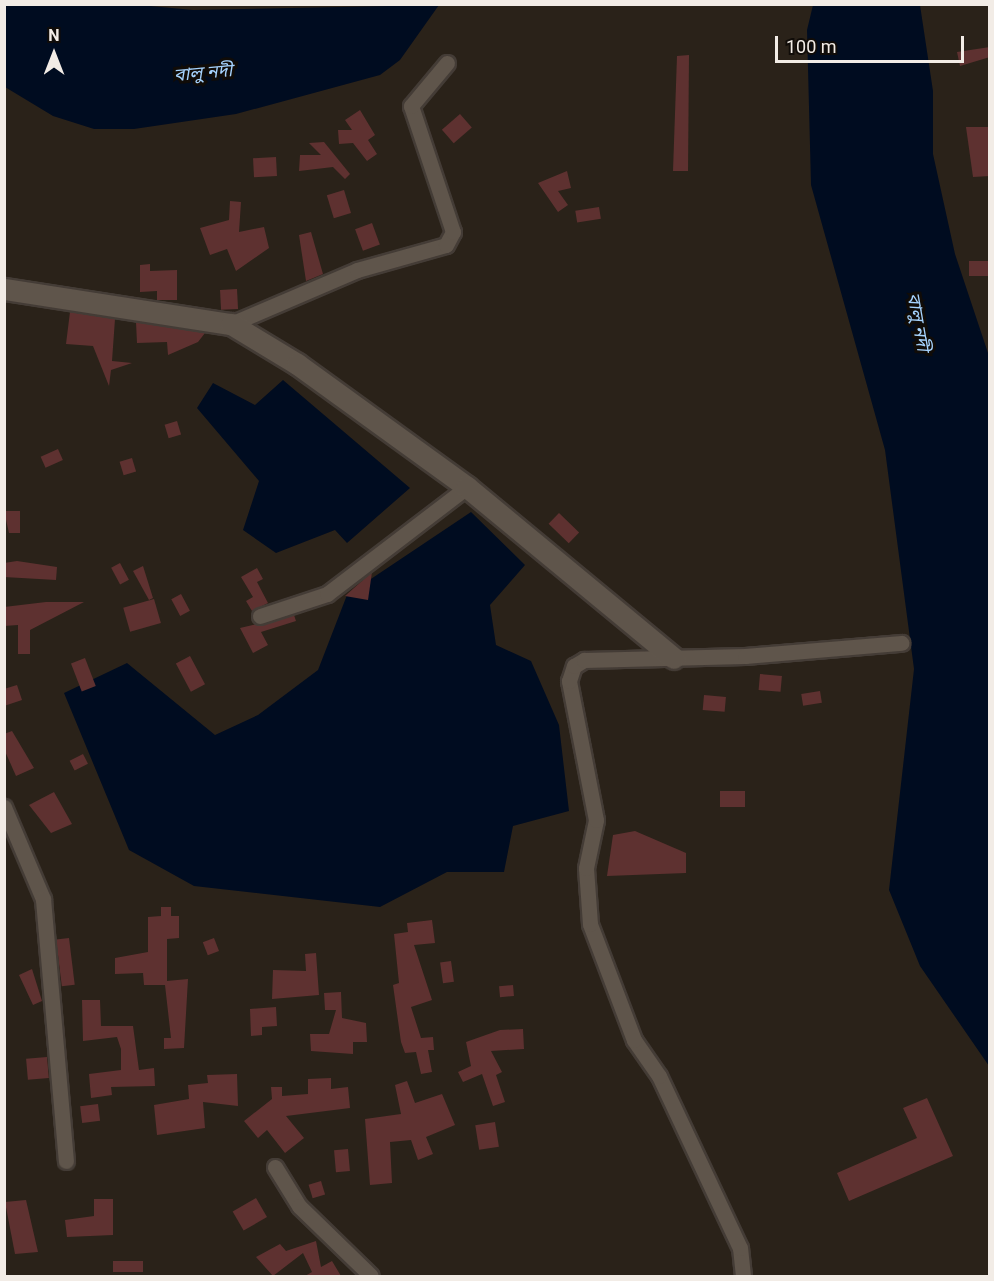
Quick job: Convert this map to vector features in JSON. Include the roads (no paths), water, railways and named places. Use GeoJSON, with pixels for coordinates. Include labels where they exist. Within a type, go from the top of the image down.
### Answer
{"type":"FeatureCollection","features":[{"type":"Feature","properties":{"kind":"street"},"geometry":{"type":"LineString","coordinates":[[231,324],[357,270],[446,246],[453,232],[411,106],[447,63]]}},
{"type":"Feature","properties":{"kind":"street"},"geometry":{"type":"LineString","coordinates":[[4,289],[231,324],[297,364],[467,487],[674,658]]}},
{"type":"Feature","properties":{"kind":"street"},"geometry":{"type":"LineString","coordinates":[[260,616],[327,594],[467,487]]}},
{"type":"Feature","properties":{"kind":"street"},"geometry":{"type":"LineString","coordinates":[[743,1276],[740,1248],[659,1076],[624,1019],[585,903],[596,820],[571,701],[574,666],[584,660],[674,658],[901,643]]}},
{"type":"Feature","properties":{"kind":"street"},"geometry":{"type":"LineString","coordinates":[[4,807],[43,899],[66,1161]]}},
{"type":"Feature","properties":{"kind":"street"},"geometry":{"type":"LineString","coordinates":[[275,1167],[299,1206],[371,1276]]}},
{"type":"Feature","properties":{"kind":"water","name":"বালু নদী"},"geometry":{"type":"Polygon","coordinates":[[[129,4],[193,10],[439,5],[400,60],[380,75],[236,114],[134,129],[94,129],[53,116],[5,87],[5,5],[129,4]]]}},
{"type":"Feature","properties":{"kind":"water","name":"বালু নদী"},"geometry":{"type":"Polygon","coordinates":[[[813,5],[920,5],[933,91],[933,154],[955,254],[989,356],[989,1066],[920,966],[889,890],[914,669],[885,450],[811,185],[807,30],[813,5]]]}},
{"type":"Feature","properties":{"kind":"water"},"geometry":{"type":"Polygon","coordinates":[[[283,380],[410,488],[347,543],[335,530],[276,553],[243,530],[259,481],[197,408],[213,383],[255,405],[283,380]]]}},
{"type":"Feature","properties":{"kind":"water"},"geometry":{"type":"Polygon","coordinates":[[[471,512],[525,565],[490,605],[496,645],[531,661],[559,725],[569,811],[513,826],[504,872],[447,872],[380,907],[194,886],[129,850],[64,693],[127,663],[215,735],[258,715],[318,670],[347,595],[471,512]]]}}]}
